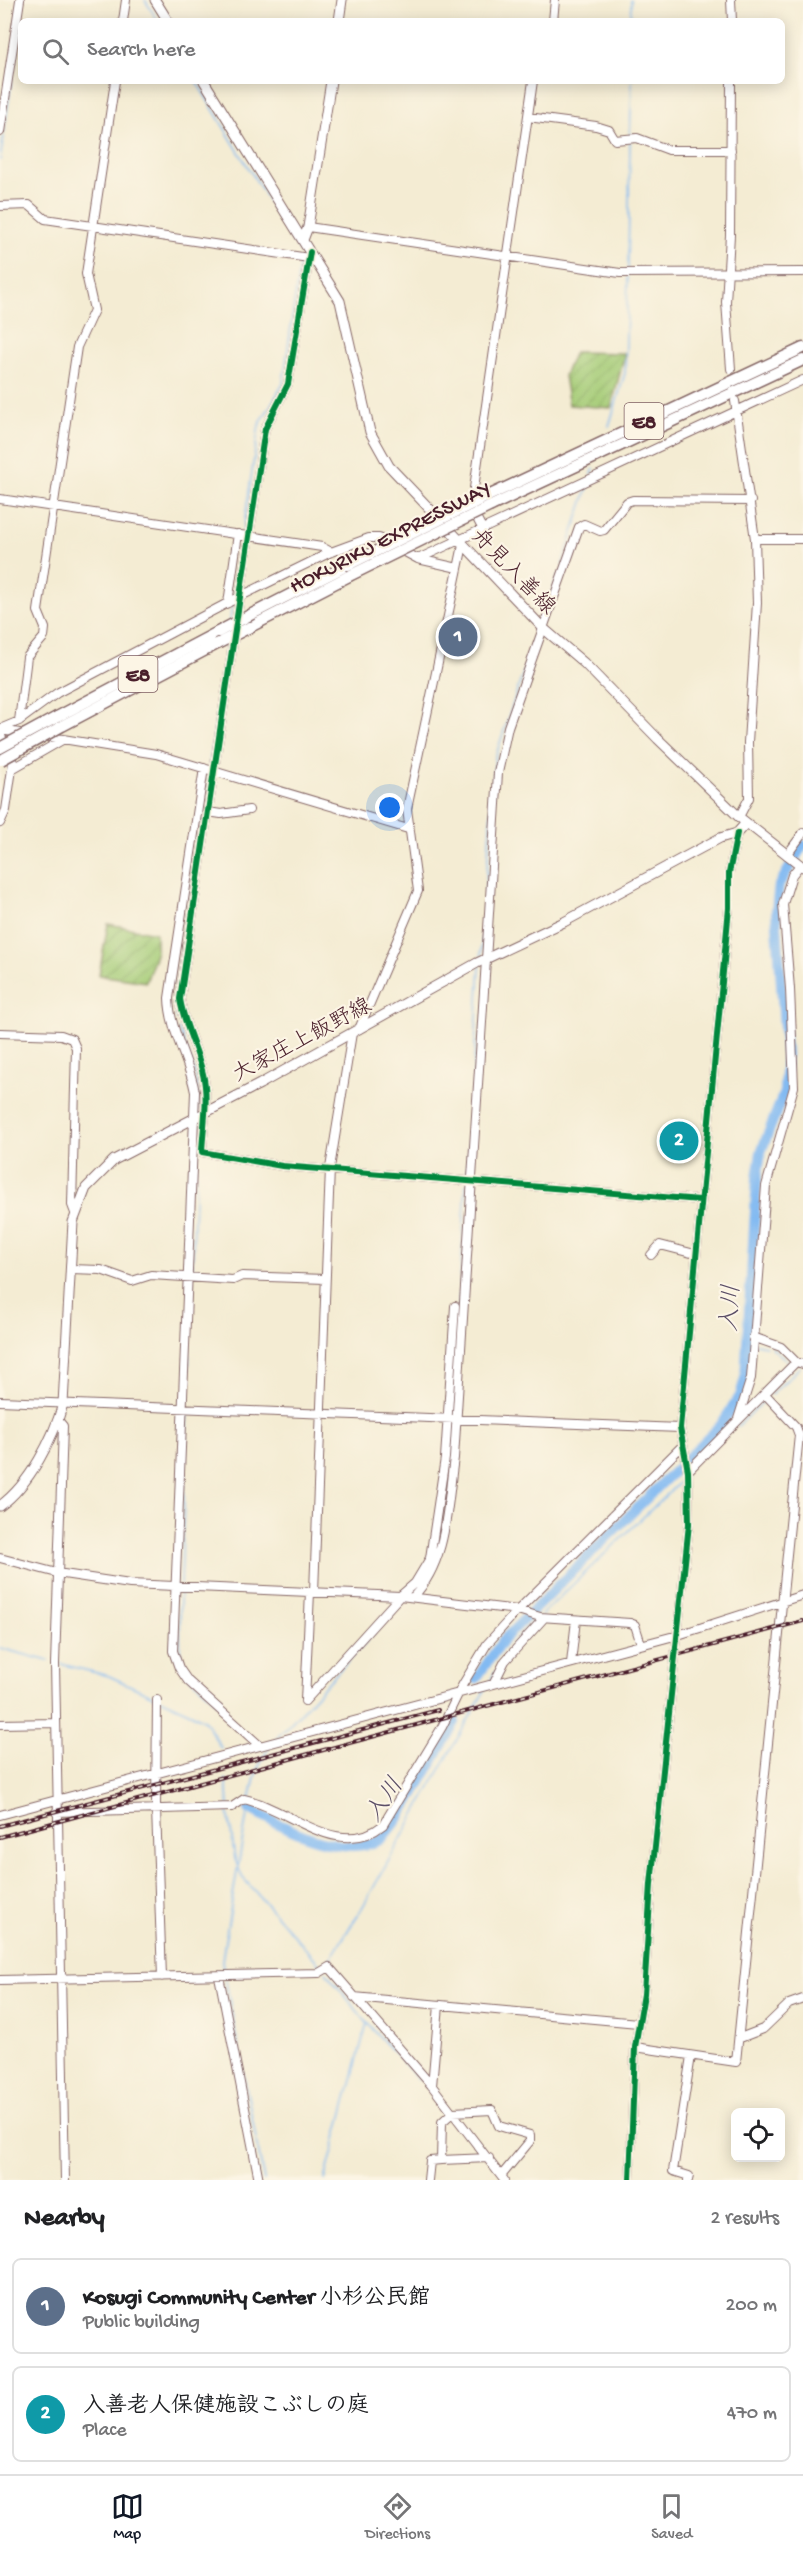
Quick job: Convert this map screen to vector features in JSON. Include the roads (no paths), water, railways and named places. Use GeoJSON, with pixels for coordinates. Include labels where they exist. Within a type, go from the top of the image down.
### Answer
{"type":"FeatureCollection","features":[{"type":"Feature","properties":{"kind":"highway","name":"HOKURIKU EXPRESSWAY"},"geometry":{"type":"LineString","coordinates":[[0,756],[252,614],[348,570],[803,348]]}},
{"type":"Feature","properties":{"kind":"highway","name":"HOKURIKU EXPRESSWAY"},"geometry":{"type":"LineString","coordinates":[[489,501],[803,360]]}},
{"type":"Feature","properties":{"kind":"highway","name":"HOKURIKU EXPRESSWAY"},"geometry":{"type":"LineString","coordinates":[[60,722],[250,627],[348,570]]}},
{"type":"Feature","properties":{"kind":"main road"},"geometry":{"type":"LineString","coordinates":[[155,0],[166,18]]}},
{"type":"Feature","properties":{"kind":"main road"},"geometry":{"type":"LineString","coordinates":[[339,18],[342,0]]}},
{"type":"Feature","properties":{"kind":"main road","name":"舟見入善線"},"geometry":{"type":"LineString","coordinates":[[206,84],[334,291],[344,314],[366,416],[379,453],[405,485],[543,628],[584,663],[742,820],[802,866]]}},
{"type":"Feature","properties":{"kind":"main road"},"geometry":{"type":"LineString","coordinates":[[303,240],[308,227],[331,84]]}},
{"type":"Feature","properties":{"kind":"main road","name":"大家庄上飯野線"},"geometry":{"type":"LineString","coordinates":[[0,1506],[17,1491],[34,1467],[58,1420],[63,1404],[75,1213],[86,1188],[103,1168],[483,960],[614,895],[720,837],[737,833],[742,820]]}},
{"type":"Feature","properties":{"kind":"street"},"geometry":{"type":"LineString","coordinates":[[0,132],[20,0]]}},
{"type":"Feature","properties":{"kind":"street"},"geometry":{"type":"LineString","coordinates":[[123,18],[126,0]]}},
{"type":"Feature","properties":{"kind":"street"},"geometry":{"type":"LineString","coordinates":[[553,18],[555,0]]}},
{"type":"Feature","properties":{"kind":"street"},"geometry":{"type":"LineString","coordinates":[[732,0],[732,18]]}},
{"type":"Feature","properties":{"kind":"street"},"geometry":{"type":"LineString","coordinates":[[19,721],[27,657],[44,637],[45,628],[38,610],[77,347],[94,310],[86,274],[115,84]]}},
{"type":"Feature","properties":{"kind":"street"},"geometry":{"type":"LineString","coordinates":[[483,530],[472,509],[473,495],[533,84]]}},
{"type":"Feature","properties":{"kind":"street"},"geometry":{"type":"LineString","coordinates":[[731,84],[726,312],[731,369]]}},
{"type":"Feature","properties":{"kind":"street"},"geometry":{"type":"LineString","coordinates":[[528,117],[596,126],[609,130],[615,140],[637,138],[669,150],[731,150]]}},
{"type":"Feature","properties":{"kind":"street"},"geometry":{"type":"LineString","coordinates":[[0,206],[28,206],[45,219],[310,255],[288,384],[265,429],[180,999],[183,1020],[203,1076],[200,1113],[192,1151],[173,1651],[179,1668],[188,1681],[259,1745]]}},
{"type":"Feature","properties":{"kind":"street"},"geometry":{"type":"LineString","coordinates":[[308,227],[632,274],[728,271],[803,272]]}},
{"type":"Feature","properties":{"kind":"street"},"geometry":{"type":"LineString","coordinates":[[418,559],[461,543],[736,405],[803,380]]}},
{"type":"Feature","properties":{"kind":"street"},"geometry":{"type":"LineString","coordinates":[[736,405],[751,501],[758,603],[748,742],[749,798],[742,820]]}},
{"type":"Feature","properties":{"kind":"street"},"geometry":{"type":"LineString","coordinates":[[0,499],[322,547],[331,552]]}},
{"type":"Feature","properties":{"kind":"street"},"geometry":{"type":"LineString","coordinates":[[413,1597],[425,1584],[438,1559],[457,1419],[483,960],[501,749],[579,527],[584,525],[600,531],[604,530],[627,502],[633,500],[751,501]]}},
{"type":"Feature","properties":{"kind":"street"},"geometry":{"type":"LineString","coordinates":[[228,603],[238,534]]}},
{"type":"Feature","properties":{"kind":"street"},"geometry":{"type":"LineString","coordinates":[[0,731],[19,721],[57,693],[239,597],[331,552],[369,538],[379,538],[418,559],[458,568]]}},
{"type":"Feature","properties":{"kind":"street"},"geometry":{"type":"LineString","coordinates":[[755,539],[803,539]]}},
{"type":"Feature","properties":{"kind":"street"},"geometry":{"type":"LineString","coordinates":[[456,1306],[445,1458],[430,1558],[415,1584],[400,1596],[305,1701],[312,1592],[330,1168],[356,1031],[418,891],[408,829],[409,796],[458,568],[461,543]]}},
{"type":"Feature","properties":{"kind":"street"},"geometry":{"type":"LineString","coordinates":[[0,731],[136,750],[408,829]]}},
{"type":"Feature","properties":{"kind":"street"},"geometry":{"type":"LineString","coordinates":[[0,731],[13,762],[6,810],[0,823]]}},
{"type":"Feature","properties":{"kind":"street"},"geometry":{"type":"LineString","coordinates":[[12,770],[64,739]]}},
{"type":"Feature","properties":{"kind":"street"},"geometry":{"type":"LineString","coordinates":[[202,1152],[200,1113],[189,1064],[172,1027],[170,998],[204,768]]}},
{"type":"Feature","properties":{"kind":"street"},"geometry":{"type":"LineString","coordinates":[[208,812],[221,814],[249,810]]}},
{"type":"Feature","properties":{"kind":"street"},"geometry":{"type":"LineString","coordinates":[[630,2180],[635,2047],[644,1994],[651,1884],[689,1524],[687,1469],[680,1428],[729,908],[729,873],[737,833]]}},
{"type":"Feature","properties":{"kind":"street"},"geometry":{"type":"LineString","coordinates":[[787,855],[803,833]]}},
{"type":"Feature","properties":{"kind":"street"},"geometry":{"type":"LineString","coordinates":[[738,1419],[751,1378],[766,1186],[795,1078],[783,904],[792,875],[802,866]]}},
{"type":"Feature","properties":{"kind":"street"},"geometry":{"type":"LineString","coordinates":[[0,1033],[61,1035],[72,1038],[76,1048],[72,1205],[75,1213]]}},
{"type":"Feature","properties":{"kind":"street"},"geometry":{"type":"LineString","coordinates":[[192,1151],[282,1166],[472,1179],[700,1200]]}},
{"type":"Feature","properties":{"kind":"street"},"geometry":{"type":"LineString","coordinates":[[651,1254],[660,1245],[695,1254]]}},
{"type":"Feature","properties":{"kind":"street"},"geometry":{"type":"LineString","coordinates":[[70,1269],[101,1270],[132,1281],[151,1275],[233,1280],[242,1276],[326,1279]]}},
{"type":"Feature","properties":{"kind":"street"},"geometry":{"type":"LineString","coordinates":[[687,1469],[799,1363],[781,1347],[753,1337]]}},
{"type":"Feature","properties":{"kind":"street"},"geometry":{"type":"LineString","coordinates":[[635,2047],[736,2062],[799,1435],[796,1427],[765,1394]]}},
{"type":"Feature","properties":{"kind":"street"},"geometry":{"type":"LineString","coordinates":[[0,1401],[680,1428]]}},
{"type":"Feature","properties":{"kind":"street"},"geometry":{"type":"LineString","coordinates":[[58,1420],[63,1426],[57,1573],[55,1723],[65,2180]]}},
{"type":"Feature","properties":{"kind":"street"},"geometry":{"type":"LineString","coordinates":[[56,1812],[229,1807],[249,1800],[346,1839],[371,1835],[383,1825],[442,1727],[459,1692],[488,1644],[683,1449]]}},
{"type":"Feature","properties":{"kind":"street"},"geometry":{"type":"LineString","coordinates":[[0,1558],[57,1573],[130,1584],[413,1597],[520,1611],[542,1618],[635,1625],[641,1644]]}},
{"type":"Feature","properties":{"kind":"street"},"geometry":{"type":"LineString","coordinates":[[0,1815],[678,1635],[803,1595]]}},
{"type":"Feature","properties":{"kind":"street"},"geometry":{"type":"LineString","coordinates":[[494,1683],[505,1661],[542,1618]]}},
{"type":"Feature","properties":{"kind":"street"},"geometry":{"type":"LineString","coordinates":[[571,1663],[576,1620]]}},
{"type":"Feature","properties":{"kind":"street"},"geometry":{"type":"LineString","coordinates":[[157,1700],[156,1809],[162,1977]]}},
{"type":"Feature","properties":{"kind":"street"},"geometry":{"type":"LineString","coordinates":[[0,1724],[55,1723]]}},
{"type":"Feature","properties":{"kind":"street"},"geometry":{"type":"LineString","coordinates":[[0,1980],[320,1973],[329,1967],[432,2086],[453,2112],[489,2158],[502,2178],[530,2140],[530,2135],[499,2126],[492,2110],[453,2112],[442,2122],[441,2160]]}},
{"type":"Feature","properties":{"kind":"street"},"geometry":{"type":"LineString","coordinates":[[219,1976],[259,2180]]}},
{"type":"Feature","properties":{"kind":"street"},"geometry":{"type":"LineString","coordinates":[[354,1997],[638,2023]]}},
{"type":"Feature","properties":{"kind":"street"},"geometry":{"type":"LineString","coordinates":[[740,2038],[763,2029],[789,2004],[803,1999]]}},
{"type":"Feature","properties":{"kind":"street"},"geometry":{"type":"LineString","coordinates":[[432,2086],[439,2005]]}},
{"type":"Feature","properties":{"kind":"street"},"geometry":{"type":"LineString","coordinates":[[688,2180],[689,2176],[673,2171],[691,2056]]}},
{"type":"Feature","properties":{"kind":"street"},"geometry":{"type":"LineString","coordinates":[[428,2180],[430,2161],[489,2158]]}},
{"type":"Feature","properties":{"kind":"waterway"},"geometry":{"type":"LineString","coordinates":[[145,0],[156,18]]}},
{"type":"Feature","properties":{"kind":"waterway"},"geometry":{"type":"LineString","coordinates":[[631,0],[631,18]]}},
{"type":"Feature","properties":{"kind":"waterway"},"geometry":{"type":"LineString","coordinates":[[0,160],[18,36]]}},
{"type":"Feature","properties":{"kind":"waterway"},"geometry":{"type":"LineString","coordinates":[[198,84],[300,253]]}},
{"type":"Feature","properties":{"kind":"waterway"},"geometry":{"type":"LineString","coordinates":[[630,137],[632,84]]}},
{"type":"Feature","properties":{"kind":"waterway"},"geometry":{"type":"LineString","coordinates":[[628,269],[630,142]]}},
{"type":"Feature","properties":{"kind":"waterway"},"geometry":{"type":"LineString","coordinates":[[243,532],[259,425],[283,384],[300,261]]}},
{"type":"Feature","properties":{"kind":"waterway"},"geometry":{"type":"LineString","coordinates":[[609,426],[625,373],[628,277]]}},
{"type":"Feature","properties":{"kind":"waterway"},"geometry":{"type":"LineString","coordinates":[[592,474],[594,469]]}},
{"type":"Feature","properties":{"kind":"waterway"},"geometry":{"type":"LineString","coordinates":[[562,565],[589,484]]}},
{"type":"Feature","properties":{"kind":"waterway"},"geometry":{"type":"LineString","coordinates":[[233,597],[242,537]]}},
{"type":"Feature","properties":{"kind":"waterway"},"geometry":{"type":"LineString","coordinates":[[540,621],[558,575]]}},
{"type":"Feature","properties":{"kind":"waterway"},"geometry":{"type":"LineString","coordinates":[[230,621],[232,605]]}},
{"type":"Feature","properties":{"kind":"waterway"},"geometry":{"type":"LineString","coordinates":[[481,955],[495,758],[538,628]]}},
{"type":"Feature","properties":{"kind":"waterway"},"geometry":{"type":"LineString","coordinates":[[209,767],[227,644]]}},
{"type":"Feature","properties":{"kind":"waterway"},"geometry":{"type":"LineString","coordinates":[[176,1019],[176,989],[209,771]]}},
{"type":"Feature","properties":{"kind":"waterway","name":"入川"},"geometry":{"type":"LineString","coordinates":[[476,1679],[503,1640],[720,1426],[740,1396],[745,1378],[757,1178],[761,1152],[784,1092],[786,1056],[776,911],[779,885],[803,845]]}},
{"type":"Feature","properties":{"kind":"waterway"},"geometry":{"type":"LineString","coordinates":[[467,1177],[480,966]]}},
{"type":"Feature","properties":{"kind":"waterway"},"geometry":{"type":"LineString","coordinates":[[179,1029],[196,1075],[199,1111]]}},
{"type":"Feature","properties":{"kind":"waterway"},"geometry":{"type":"LineString","coordinates":[[192,1276],[198,1122]]}},
{"type":"Feature","properties":{"kind":"waterway"},"geometry":{"type":"LineString","coordinates":[[452,1416],[466,1184]]}},
{"type":"Feature","properties":{"kind":"waterway"},"geometry":{"type":"LineString","coordinates":[[187,1405],[192,1281]]}},
{"type":"Feature","properties":{"kind":"waterway","name":"入川"},"geometry":{"type":"LineString","coordinates":[[746,1343],[751,1344]]}},
{"type":"Feature","properties":{"kind":"waterway"},"geometry":{"type":"LineString","coordinates":[[756,1344],[766,1346]]}},
{"type":"Feature","properties":{"kind":"waterway"},"geometry":{"type":"LineString","coordinates":[[771,1347],[790,1363]]}},
{"type":"Feature","properties":{"kind":"waterway"},"geometry":{"type":"LineString","coordinates":[[771,1395],[800,1367]]}},
{"type":"Feature","properties":{"kind":"waterway"},"geometry":{"type":"LineString","coordinates":[[738,1426],[765,1400]]}},
{"type":"Feature","properties":{"kind":"waterway"},"geometry":{"type":"LineString","coordinates":[[181,1584],[187,1412]]}},
{"type":"Feature","properties":{"kind":"waterway"},"geometry":{"type":"LineString","coordinates":[[449,1455],[452,1421]]}},
{"type":"Feature","properties":{"kind":"waterway"},"geometry":{"type":"LineString","coordinates":[[541,1615],[685,1477]]}},
{"type":"Feature","properties":{"kind":"waterway"},"geometry":{"type":"LineString","coordinates":[[435,1550],[445,1487]]}},
{"type":"Feature","properties":{"kind":"waterway"},"geometry":{"type":"LineString","coordinates":[[180,1589],[180,1659]]}},
{"type":"Feature","properties":{"kind":"waterway"},"geometry":{"type":"LineString","coordinates":[[276,1739],[405,1599]]}},
{"type":"Feature","properties":{"kind":"waterway"},"geometry":{"type":"LineString","coordinates":[[506,1655],[514,1642],[535,1620]]}},
{"type":"Feature","properties":{"kind":"waterway"},"geometry":{"type":"LineString","coordinates":[[0,1648],[48,1661]]}},
{"type":"Feature","properties":{"kind":"waterway"},"geometry":{"type":"LineString","coordinates":[[61,1664],[109,1676],[193,1714],[205,1721],[221,1748]]}},
{"type":"Feature","properties":{"kind":"waterway"},"geometry":{"type":"LineString","coordinates":[[181,1664],[190,1677],[228,1712]]}},
{"type":"Feature","properties":{"kind":"waterway"},"geometry":{"type":"LineString","coordinates":[[490,1681],[495,1672]]}},
{"type":"Feature","properties":{"kind":"waterway"},"geometry":{"type":"LineString","coordinates":[[327,1964],[362,1908],[485,1690]]}},
{"type":"Feature","properties":{"kind":"waterway","name":"入川"},"geometry":{"type":"LineString","coordinates":[[249,1809],[295,1832],[330,1843],[347,1846],[378,1841],[396,1822],[455,1722]]}},
{"type":"Feature","properties":{"kind":"waterway"},"geometry":{"type":"LineString","coordinates":[[250,1799],[257,1770],[269,1747]]}},
{"type":"Feature","properties":{"kind":"waterway"},"geometry":{"type":"LineString","coordinates":[[226,1779],[228,1805]]}},
{"type":"Feature","properties":{"kind":"waterway"},"geometry":{"type":"LineString","coordinates":[[224,1973],[222,1961],[249,1803]]}},
{"type":"Feature","properties":{"kind":"waterway"},"geometry":{"type":"LineString","coordinates":[[228,1810],[235,1859],[242,1877],[323,1968]]}},
{"type":"Feature","properties":{"kind":"waterway"},"geometry":{"type":"LineString","coordinates":[[325,2180],[367,2023],[326,1972]]}},
{"type":"Feature","properties":{"kind":"waterway"},"geometry":{"type":"LineString","coordinates":[[225,1978],[264,2180]]}},
{"type":"Feature","properties":{"kind":"waterway"},"geometry":{"type":"LineString","coordinates":[[367,2023],[419,2080]]}},
{"type":"Feature","properties":{"kind":"railway"},"geometry":{"type":"LineString","coordinates":[[0,1837],[803,1621]]}},
{"type":"Feature","properties":{"kind":"railway"},"geometry":{"type":"LineString","coordinates":[[0,1826],[438,1710]]}},
{"type":"Feature","properties":{"kind":"place","name":"Kosugi Community Center 小杉公民館"},"geometry":{"type":"Point","coordinates":[458,637]}},
{"type":"Feature","properties":{"kind":"place","name":"入善老人保健施設こぶしの庭"},"geometry":{"type":"Point","coordinates":[679,1141]}}]}
